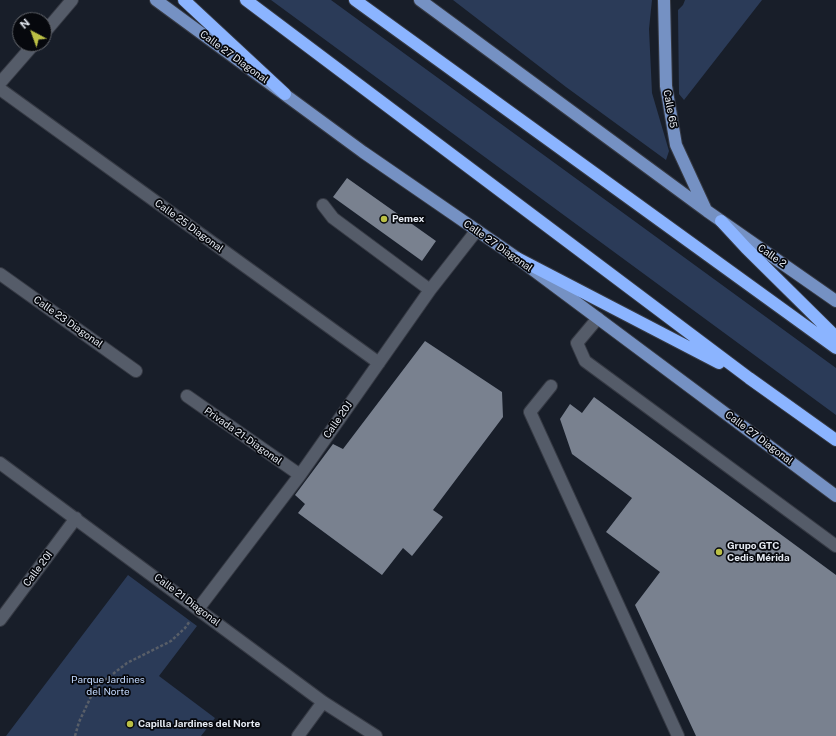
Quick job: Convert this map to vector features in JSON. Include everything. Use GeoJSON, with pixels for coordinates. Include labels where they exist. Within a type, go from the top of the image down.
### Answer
{"type":"FeatureCollection","features":[{"type":"Feature","properties":{"kind":"highway"},"geometry":{"type":"LineString","coordinates":[[184,0],[285,94]]}},
{"type":"Feature","properties":{"kind":"highway"},"geometry":{"type":"LineString","coordinates":[[246,0],[749,378],[836,440]]}},
{"type":"Feature","properties":{"kind":"highway"},"geometry":{"type":"LineString","coordinates":[[355,0],[836,348]]}},
{"type":"Feature","properties":{"kind":"highway"},"geometry":{"type":"LineString","coordinates":[[721,221],[746,248],[836,337]]}},
{"type":"Feature","properties":{"kind":"highway"},"geometry":{"type":"LineString","coordinates":[[517,258],[749,378]]}},
{"type":"Feature","properties":{"kind":"main road","name":"Calle 27 Diagonal"},"geometry":{"type":"LineString","coordinates":[[156,0],[241,64],[285,94],[364,152],[517,258],[836,496]]}},
{"type":"Feature","properties":{"kind":"main road","name":"Calle 2"},"geometry":{"type":"LineString","coordinates":[[420,0],[707,211],[836,301]]}},
{"type":"Feature","properties":{"kind":"main road","name":"Calle 65"},"geometry":{"type":"LineString","coordinates":[[664,0],[666,86],[676,145],[707,211]]}},
{"type":"Feature","properties":{"kind":"street"},"geometry":{"type":"LineString","coordinates":[[52,24],[72,0]]}},
{"type":"Feature","properties":{"kind":"street"},"geometry":{"type":"LineString","coordinates":[[0,83],[27,52]]}},
{"type":"Feature","properties":{"kind":"street","name":"Calle 25 Diagonal"},"geometry":{"type":"LineString","coordinates":[[0,89],[379,363]]}},
{"type":"Feature","properties":{"kind":"street"},"geometry":{"type":"LineString","coordinates":[[323,205],[333,218],[430,290]]}},
{"type":"Feature","properties":{"kind":"street","name":"Calle 20J"},"geometry":{"type":"LineString","coordinates":[[198,609],[300,475],[430,290],[476,230]]}},
{"type":"Feature","properties":{"kind":"street","name":"Calle 23 Diagonal"},"geometry":{"type":"LineString","coordinates":[[0,274],[136,370]]}},
{"type":"Feature","properties":{"kind":"street"},"geometry":{"type":"LineString","coordinates":[[598,318],[577,343],[585,361],[836,546]]}},
{"type":"Feature","properties":{"kind":"street"},"geometry":{"type":"LineString","coordinates":[[551,386],[530,412],[678,736]]}},
{"type":"Feature","properties":{"kind":"street","name":"Privada 21-Diagonal"},"geometry":{"type":"LineString","coordinates":[[187,396],[300,475]]}},
{"type":"Feature","properties":{"kind":"street","name":"Calle 21 Diagonal"},"geometry":{"type":"LineString","coordinates":[[0,463],[324,702],[376,736]]}},
{"type":"Feature","properties":{"kind":"street","name":"Calle 20I"},"geometry":{"type":"LineString","coordinates":[[0,620],[76,518]]}},
{"type":"Feature","properties":{"kind":"street"},"geometry":{"type":"LineString","coordinates":[[298,736],[324,702]]}},
{"type":"Feature","properties":{"kind":"path"},"geometry":{"type":"LineString","coordinates":[[75,736],[79,722],[95,688],[127,663],[171,641],[185,628],[198,609]]}},
{"type":"Feature","properties":{"kind":"green space"},"geometry":{"type":"Polygon","coordinates":[[[271,0],[331,0],[836,368],[836,415],[271,0]]]}},
{"type":"Feature","properties":{"kind":"green space"},"geometry":{"type":"Polygon","coordinates":[[[453,0],[652,0],[649,29],[652,93],[669,151],[666,160],[566,87],[453,0]]]}},
{"type":"Feature","properties":{"kind":"green space"},"geometry":{"type":"Polygon","coordinates":[[[685,0],[762,0],[684,100],[679,94],[678,10],[683,5],[685,0]]]}},
{"type":"Feature","properties":{"kind":"green space","name":"Parque Jardines del Norte"},"geometry":{"type":"Polygon","coordinates":[[[128,575],[197,626],[159,676],[215,718],[201,736],[6,736],[128,575]]]}},
{"type":"Feature","properties":{"kind":"building","name":"Pemex"},"geometry":{"type":"Polygon","coordinates":[[[347,178],[436,241],[422,261],[333,197],[347,178]]]}},
{"type":"Feature","properties":{"kind":"building"},"geometry":{"type":"Polygon","coordinates":[[[425,341],[502,392],[503,417],[433,510],[443,517],[412,556],[403,548],[382,575],[298,513],[305,504],[295,495],[333,444],[343,449],[425,341]]]}},
{"type":"Feature","properties":{"kind":"building","name":"Grupo GTC Cedis Mérida"},"geometry":{"type":"Polygon","coordinates":[[[594,397],[836,575],[836,736],[696,736],[635,605],[660,572],[606,532],[632,498],[572,454],[560,419],[570,404],[582,413],[594,397]]]}},
{"type":"Feature","properties":{"kind":"place","name":"Pemex"},"geometry":{"type":"Point","coordinates":[384,219]}},
{"type":"Feature","properties":{"kind":"place","name":"Grupo GTC Cedis Mérida"},"geometry":{"type":"Point","coordinates":[719,552]}},
{"type":"Feature","properties":{"kind":"place","name":"Capilla Jardines del Norte"},"geometry":{"type":"Point","coordinates":[130,724]}}]}
